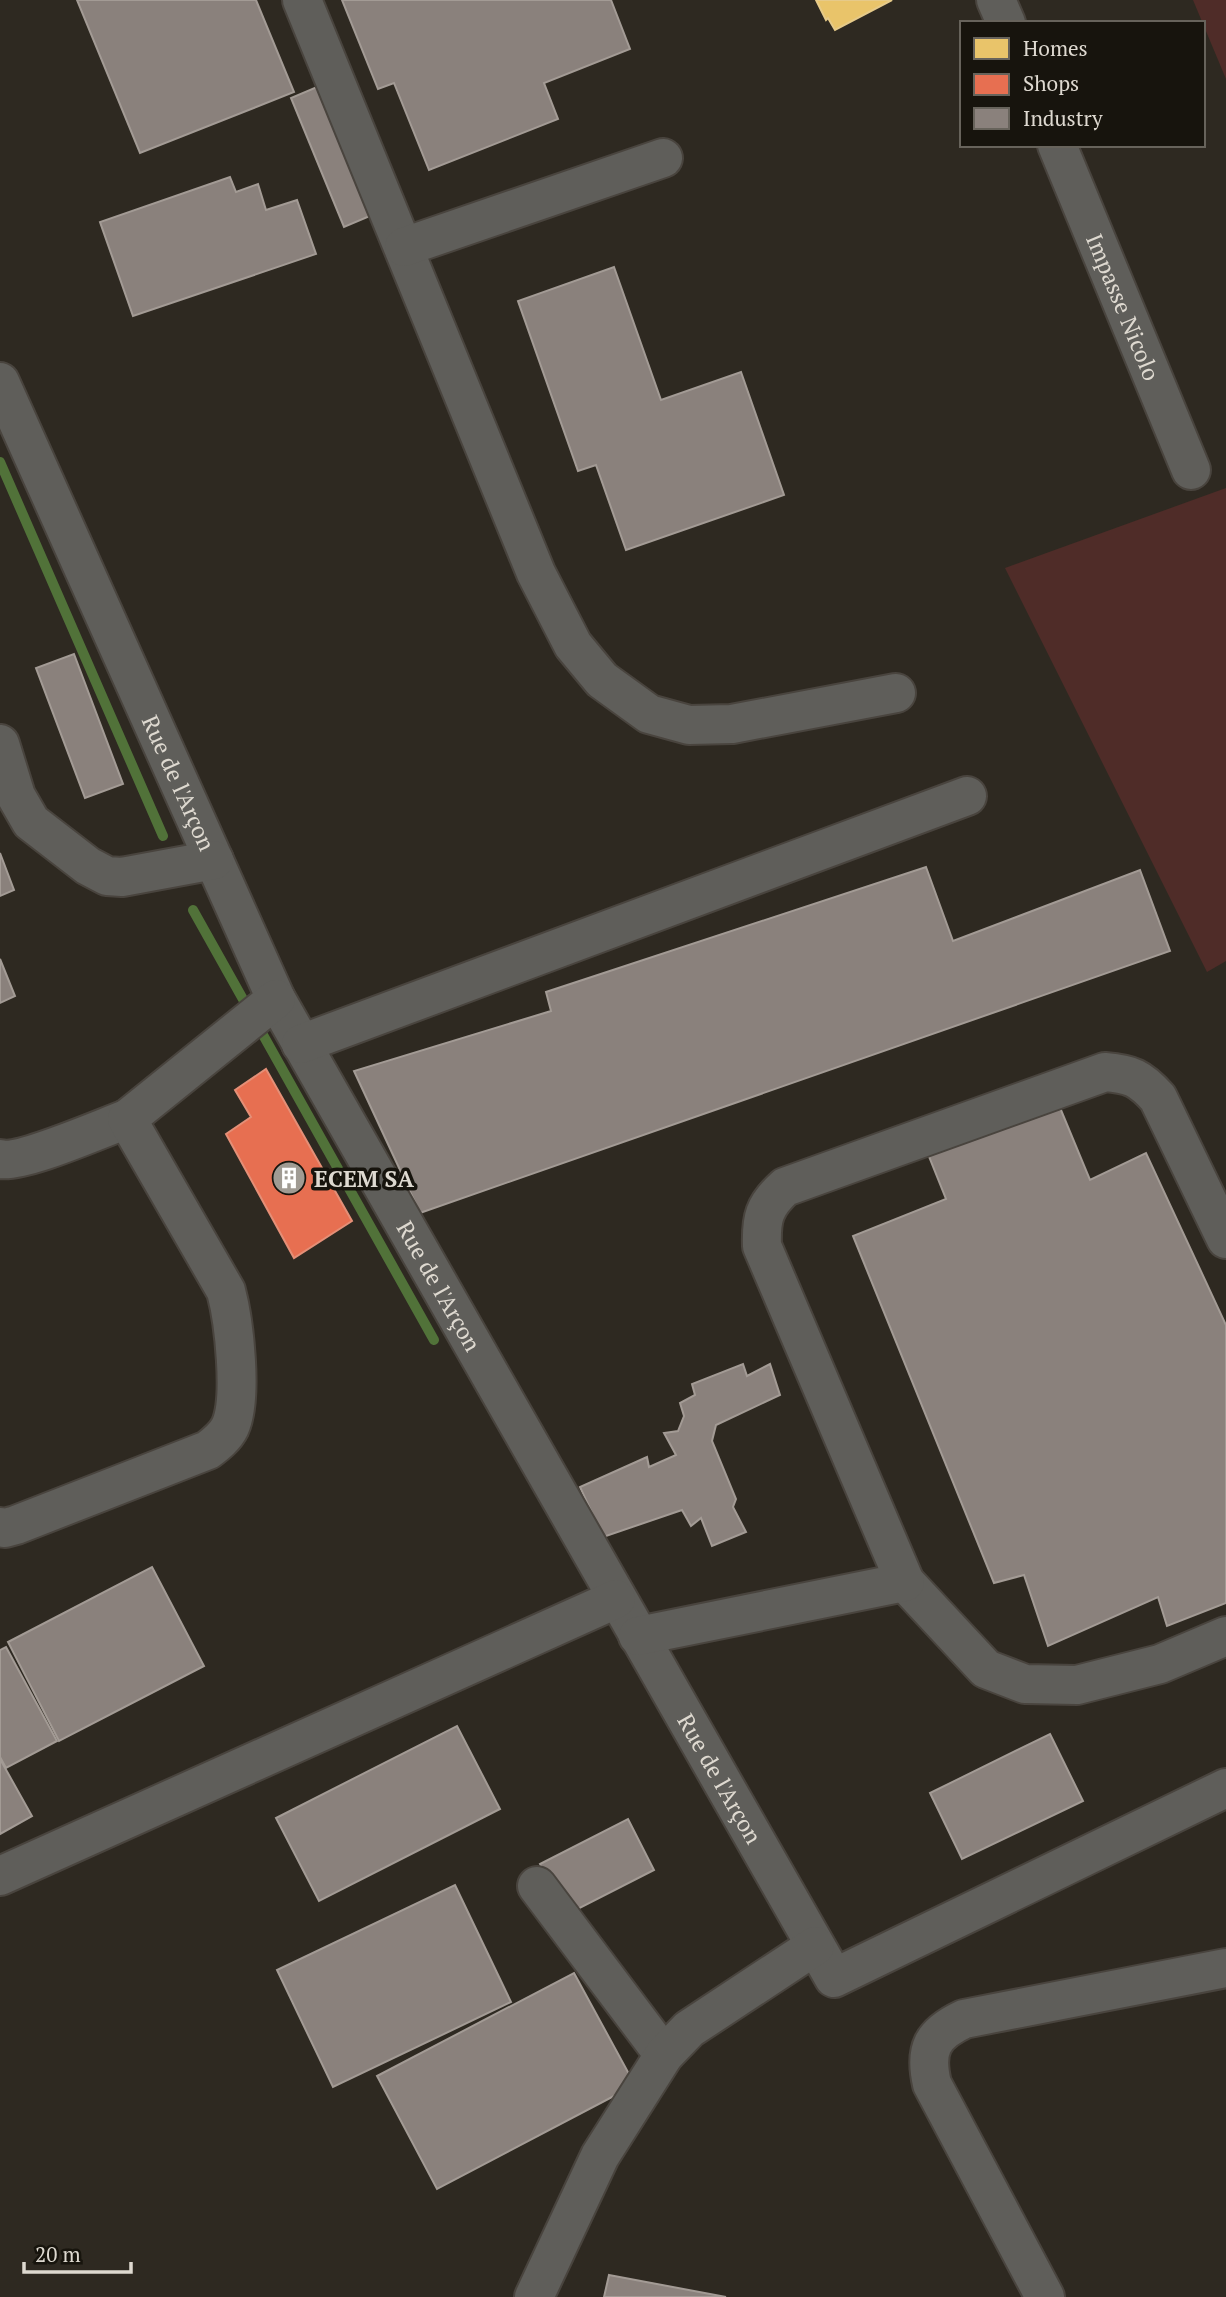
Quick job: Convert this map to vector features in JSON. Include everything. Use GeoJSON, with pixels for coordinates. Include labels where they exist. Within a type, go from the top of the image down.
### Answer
{"type":"FeatureCollection","features":[{"type":"Feature","properties":{"kind":"street"},"geometry":{"type":"LineString","coordinates":[[302,0],[536,573],[573,645],[602,680],[649,714],[688,725],[732,724],[896,693]]}},
{"type":"Feature","properties":{"kind":"street"},"geometry":{"type":"LineString","coordinates":[[996,0],[1005,21]]}},
{"type":"Feature","properties":{"kind":"street","name":"Impasse Nicolo"},"geometry":{"type":"LineString","coordinates":[[1058,147],[1191,470]]}},
{"type":"Feature","properties":{"kind":"street"},"geometry":{"type":"LineString","coordinates":[[404,247],[663,158]]}},
{"type":"Feature","properties":{"kind":"street","name":"Rue de l'Arçon"},"geometry":{"type":"LineString","coordinates":[[0,382],[276,999],[824,1962]]}},
{"type":"Feature","properties":{"kind":"street"},"geometry":{"type":"LineString","coordinates":[[0,744],[16,796],[31,822],[88,866],[107,876],[121,877],[214,860]]}},
{"type":"Feature","properties":{"kind":"street"},"geometry":{"type":"LineString","coordinates":[[301,1044],[967,796]]}},
{"type":"Feature","properties":{"kind":"street"},"geometry":{"type":"LineString","coordinates":[[0,1159],[28,1155],[127,1119],[276,999]]}},
{"type":"Feature","properties":{"kind":"street"},"geometry":{"type":"LineString","coordinates":[[1226,1239],[1158,1098],[1143,1081],[1126,1074],[1105,1072],[785,1187],[771,1200],[761,1225],[762,1246],[905,1582],[986,1668],[1025,1684],[1077,1685],[1160,1664],[1226,1636]]}},
{"type":"Feature","properties":{"kind":"street"},"geometry":{"type":"LineString","coordinates":[[0,1527],[16,1525],[208,1450],[221,1440],[230,1426],[237,1394],[231,1308],[226,1291],[127,1119]]}},
{"type":"Feature","properties":{"kind":"street"},"geometry":{"type":"LineString","coordinates":[[638,1636],[905,1582]]}},
{"type":"Feature","properties":{"kind":"street"},"geometry":{"type":"LineString","coordinates":[[0,1876],[616,1599]]}},
{"type":"Feature","properties":{"kind":"street"},"geometry":{"type":"LineString","coordinates":[[534,2297],[600,2156],[664,2055],[689,2029],[824,1962],[1226,1788]]}},
{"type":"Feature","properties":{"kind":"street"},"geometry":{"type":"LineString","coordinates":[[537,1886],[664,2055]]}},
{"type":"Feature","properties":{"kind":"street"},"geometry":{"type":"LineString","coordinates":[[1045,2297],[932,2084],[928,2064],[932,2044],[945,2028],[964,2019],[1226,1968]]}},
{"type":"Feature","properties":{"kind":"shaded area"},"geometry":{"type":"Polygon","coordinates":[[[1193,0],[1226,0],[1226,79],[1205,29],[1205,21],[1202,21],[1193,0]]]}},
{"type":"Feature","properties":{"kind":"shaded area"},"geometry":{"type":"Polygon","coordinates":[[[1226,488],[1226,961],[1207,972],[1005,568],[1226,488]]]}},
{"type":"Feature","properties":{"kind":"building: Homes"},"geometry":{"type":"Polygon","coordinates":[[[816,0],[892,0],[835,30],[828,18],[826,20],[816,0]]]}},
{"type":"Feature","properties":{"kind":"building: Shops","name":"ECEM SA"},"geometry":{"type":"Polygon","coordinates":[[[266,1069],[352,1221],[294,1258],[226,1134],[251,1117],[235,1090],[266,1069]]]}},
{"type":"Feature","properties":{"kind":"building: Industry"},"geometry":{"type":"Polygon","coordinates":[[[77,0],[256,0],[294,92],[140,153],[77,0]]]}},
{"type":"Feature","properties":{"kind":"building: Industry"},"geometry":{"type":"Polygon","coordinates":[[[342,0],[611,0],[630,49],[544,83],[558,119],[429,170],[394,83],[378,89],[342,0]]]}},
{"type":"Feature","properties":{"kind":"building: Industry"},"geometry":{"type":"Polygon","coordinates":[[[324,84],[377,213],[344,227],[291,98],[324,84]]]}},
{"type":"Feature","properties":{"kind":"building: Industry"},"geometry":{"type":"Polygon","coordinates":[[[230,177],[236,192],[258,184],[266,210],[297,200],[316,254],[133,316],[100,222],[230,177]]]}},
{"type":"Feature","properties":{"kind":"building: Industry"},"geometry":{"type":"Polygon","coordinates":[[[614,267],[661,400],[741,372],[784,495],[626,550],[596,465],[578,471],[518,301],[614,267]]]}},
{"type":"Feature","properties":{"kind":"building: Industry"},"geometry":{"type":"Polygon","coordinates":[[[74,654],[123,784],[85,798],[36,668],[74,654]]]}},
{"type":"Feature","properties":{"kind":"building: Industry"},"geometry":{"type":"Polygon","coordinates":[[[0,853],[14,890],[0,896],[0,853]]]}},
{"type":"Feature","properties":{"kind":"building: Industry"},"geometry":{"type":"Polygon","coordinates":[[[926,867],[953,941],[1140,870],[1170,951],[420,1213],[354,1071],[551,1011],[546,992],[926,867]]]}},
{"type":"Feature","properties":{"kind":"building: Industry"},"geometry":{"type":"Polygon","coordinates":[[[0,959],[15,996],[0,1003],[0,959]]]}},
{"type":"Feature","properties":{"kind":"building: Industry"},"geometry":{"type":"Polygon","coordinates":[[[1056,1098],[1090,1180],[1146,1153],[1226,1325],[1226,1603],[1167,1626],[1158,1597],[1048,1646],[1024,1575],[994,1583],[853,1236],[946,1199],[928,1154],[1056,1098]]]}},
{"type":"Feature","properties":{"kind":"building: Industry"},"geometry":{"type":"Polygon","coordinates":[[[743,1364],[747,1376],[770,1364],[780,1395],[716,1425],[712,1441],[736,1499],[733,1507],[746,1532],[712,1546],[701,1518],[691,1526],[682,1510],[603,1537],[580,1487],[647,1457],[649,1467],[676,1455],[664,1433],[678,1431],[684,1416],[680,1403],[695,1395],[692,1384],[743,1364]]]}},
{"type":"Feature","properties":{"kind":"building: Industry"},"geometry":{"type":"Polygon","coordinates":[[[152,1567],[204,1666],[59,1741],[8,1642],[152,1567]]]}},
{"type":"Feature","properties":{"kind":"building: Industry"},"geometry":{"type":"Polygon","coordinates":[[[6,1647],[57,1741],[6,1768],[0,1757],[0,1650],[6,1647]]]}},
{"type":"Feature","properties":{"kind":"building: Industry"},"geometry":{"type":"Polygon","coordinates":[[[457,1726],[500,1809],[319,1901],[276,1818],[457,1726]]]}},
{"type":"Feature","properties":{"kind":"building: Industry"},"geometry":{"type":"Polygon","coordinates":[[[1050,1734],[1083,1801],[962,1859],[930,1793],[1050,1734]]]}},
{"type":"Feature","properties":{"kind":"building: Industry"},"geometry":{"type":"Polygon","coordinates":[[[0,1759],[32,1816],[0,1834],[0,1759]]]}},
{"type":"Feature","properties":{"kind":"building: Industry"},"geometry":{"type":"Polygon","coordinates":[[[628,1819],[654,1870],[566,1915],[540,1864],[628,1819]]]}},
{"type":"Feature","properties":{"kind":"building: Industry"},"geometry":{"type":"Polygon","coordinates":[[[455,1885],[511,2002],[333,2087],[277,1970],[455,1885]]]}},
{"type":"Feature","properties":{"kind":"building: Industry"},"geometry":{"type":"Polygon","coordinates":[[[574,1973],[635,2085],[437,2189],[377,2076],[574,1973]]]}},
{"type":"Feature","properties":{"kind":"building: Industry"},"geometry":{"type":"Polygon","coordinates":[[[609,2275],[726,2297],[604,2297],[609,2275]]]}},
{"type":"Feature","properties":{"kind":"waterway"},"geometry":{"type":"LineString","coordinates":[[0,462],[163,836]]}},
{"type":"Feature","properties":{"kind":"waterway"},"geometry":{"type":"LineString","coordinates":[[193,910],[434,1340]]}},
{"type":"Feature","properties":{"kind":"place","name":"ECEM SA"},"geometry":{"type":"Point","coordinates":[289,1178]}}]}
